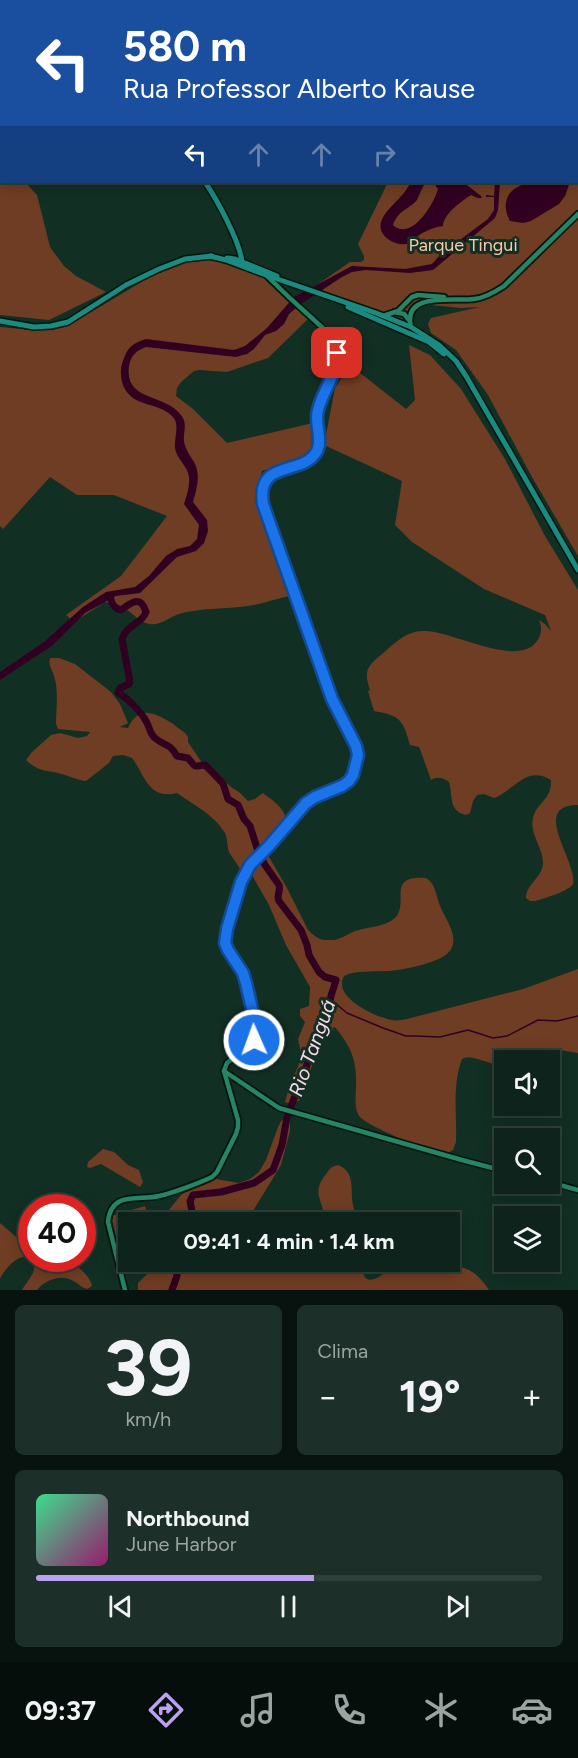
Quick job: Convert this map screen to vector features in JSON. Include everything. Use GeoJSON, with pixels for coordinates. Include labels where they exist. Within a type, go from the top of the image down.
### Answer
{"type":"FeatureCollection","features":[{"type":"Feature","properties":{"kind":"main road"},"geometry":{"type":"LineString","coordinates":[[206,183],[236,238],[239,262]]}},
{"type":"Feature","properties":{"kind":"main road"},"geometry":{"type":"LineString","coordinates":[[0,321],[34,327],[68,322],[126,285],[185,259],[210,256],[239,262],[269,272],[289,283]]}},
{"type":"Feature","properties":{"kind":"main road"},"geometry":{"type":"LineString","coordinates":[[239,262],[266,275],[382,319],[409,326],[444,353],[465,374],[578,570]]}},
{"type":"Feature","properties":{"kind":"street"},"geometry":{"type":"LineString","coordinates":[[409,326],[413,310],[426,300],[464,300],[484,297],[504,286],[578,214]]}},
{"type":"Feature","properties":{"kind":"street"},"geometry":{"type":"LineString","coordinates":[[125,1290],[108,1222],[117,1203],[128,1198],[163,1196],[212,1177],[217,1172],[238,1127],[224,1071],[227,1063],[250,1045],[256,1032],[243,973],[225,943],[241,882],[250,865],[306,803],[349,781],[353,775],[358,755],[356,746],[332,699],[261,493],[263,485],[270,476],[304,462],[317,451],[318,408],[334,374],[337,353],[334,342],[326,331],[266,275]]}},
{"type":"Feature","properties":{"kind":"street"},"geometry":{"type":"LineString","coordinates":[[289,283],[287,293],[289,296]]}},
{"type":"Feature","properties":{"kind":"street"},"geometry":{"type":"LineString","coordinates":[[382,319],[418,294],[464,300]]}},
{"type":"Feature","properties":{"kind":"street"},"geometry":{"type":"LineString","coordinates":[[395,312],[404,314],[409,326]]}},
{"type":"Feature","properties":{"kind":"street"},"geometry":{"type":"LineString","coordinates":[[224,1071],[279,1108],[494,1168]]}},
{"type":"Feature","properties":{"kind":"street"},"geometry":{"type":"LineString","coordinates":[[560,1185],[578,1190]]}},
{"type":"Feature","properties":{"kind":"green space"},"geometry":{"type":"Polygon","coordinates":[[[0,183],[26,183],[37,195],[50,247],[64,266],[76,276],[106,292],[49,320],[0,315],[0,183]]]}},
{"type":"Feature","properties":{"kind":"green space","name":"Parque Tingui"},"geometry":{"type":"Polygon","coordinates":[[[388,183],[578,183],[578,556],[488,395],[456,350],[431,333],[428,324],[431,318],[480,307],[430,305],[422,307],[415,312],[411,327],[311,289],[350,262],[364,260],[358,244],[388,183]]]}},
{"type":"Feature","properties":{"kind":"green space"},"geometry":{"type":"Polygon","coordinates":[[[194,259],[220,262],[263,277],[308,319],[268,358],[227,372],[194,371],[181,382],[176,396],[193,409],[227,443],[313,423],[314,451],[309,456],[262,471],[257,492],[289,596],[248,606],[187,612],[153,624],[144,622],[120,605],[105,602],[74,622],[66,615],[121,576],[167,516],[114,495],[77,495],[50,477],[3,529],[0,526],[0,327],[32,330],[66,327],[150,277],[194,259]]]}},
{"type":"Feature","properties":{"kind":"green space"},"geometry":{"type":"Polygon","coordinates":[[[409,345],[430,355],[461,389],[505,459],[545,536],[578,590],[578,805],[564,807],[557,814],[556,824],[573,874],[573,884],[561,892],[535,901],[526,898],[528,889],[542,870],[543,859],[532,824],[535,813],[547,797],[551,780],[534,775],[521,780],[494,798],[484,794],[477,795],[470,813],[466,815],[460,813],[452,802],[449,782],[440,778],[431,780],[419,747],[410,745],[400,720],[374,711],[368,691],[370,690],[367,679],[369,667],[395,643],[411,633],[436,632],[500,650],[515,651],[528,649],[537,641],[541,630],[539,620],[551,631],[545,615],[484,589],[412,542],[395,525],[402,481],[324,445],[335,388],[350,365],[406,409],[415,400],[409,345]]]}},
{"type":"Feature","properties":{"kind":"green space"},"geometry":{"type":"Polygon","coordinates":[[[50,658],[59,658],[75,664],[111,692],[120,704],[128,723],[120,727],[128,728],[133,719],[140,714],[155,714],[163,718],[185,733],[188,742],[202,763],[248,801],[263,793],[280,807],[286,818],[240,869],[229,852],[225,833],[215,821],[177,793],[160,793],[153,789],[132,758],[123,755],[113,756],[109,763],[86,781],[41,770],[34,766],[26,760],[51,735],[60,733],[78,738],[87,736],[90,732],[58,729],[56,688],[50,658]]]}},
{"type":"Feature","properties":{"kind":"green space"},"geometry":{"type":"Polygon","coordinates":[[[265,856],[269,857],[308,930],[324,940],[337,939],[355,931],[391,921],[399,912],[402,885],[414,878],[426,878],[432,884],[450,925],[453,945],[450,951],[439,959],[416,966],[391,971],[359,972],[344,976],[342,984],[349,998],[376,1015],[403,1020],[523,989],[578,969],[578,1053],[560,1050],[494,1050],[494,1064],[471,1058],[462,1059],[456,1090],[456,1142],[453,1150],[445,1155],[384,1131],[358,1114],[354,1061],[349,1048],[335,1027],[323,1034],[300,1100],[291,1104],[285,1102],[298,1067],[301,1053],[298,1039],[305,1022],[300,1016],[300,1009],[309,1006],[310,987],[286,945],[269,905],[253,877],[252,870],[265,856]]]}},
{"type":"Feature","properties":{"kind":"green space"},"geometry":{"type":"Polygon","coordinates":[[[287,1118],[290,1121],[290,1131],[281,1165],[253,1212],[167,1212],[182,1194],[216,1179],[239,1183],[259,1172],[281,1121],[287,1118]]]}},
{"type":"Feature","properties":{"kind":"green space"},"geometry":{"type":"Polygon","coordinates":[[[103,1149],[114,1152],[128,1165],[139,1170],[143,1182],[140,1187],[101,1164],[87,1167],[88,1162],[103,1149]]]}},
{"type":"Feature","properties":{"kind":"green space"},"geometry":{"type":"Polygon","coordinates":[[[338,1165],[348,1172],[356,1212],[323,1212],[318,1192],[319,1186],[333,1167],[338,1165]]]}},
{"type":"Feature","properties":{"kind":"green space"},"geometry":{"type":"Polygon","coordinates":[[[145,1206],[146,1212],[125,1212],[145,1206]]]}},
{"type":"Feature","properties":{"kind":"green space"},"geometry":{"type":"Polygon","coordinates":[[[118,1214],[118,1245],[111,1216],[118,1214]]]}},
{"type":"Feature","properties":{"kind":"green space"},"geometry":{"type":"Polygon","coordinates":[[[0,1223],[18,1238],[18,1259],[5,1270],[0,1279],[0,1223]]]}},
{"type":"Feature","properties":{"kind":"green space"},"geometry":{"type":"Polygon","coordinates":[[[460,1267],[475,1274],[489,1290],[138,1290],[138,1283],[149,1272],[363,1272],[364,1276],[371,1280],[386,1272],[460,1272],[460,1267]]]}},
{"type":"Feature","properties":{"kind":"green space"},"geometry":{"type":"Polygon","coordinates":[[[33,1272],[83,1272],[91,1281],[92,1286],[87,1289],[71,1280],[56,1278],[37,1290],[22,1290],[33,1272]]]}},
{"type":"Feature","properties":{"kind":"shaded area"},"geometry":{"type":"Polygon","coordinates":[[[410,183],[425,183],[417,200],[395,220],[393,225],[400,229],[407,229],[414,225],[427,211],[438,189],[434,183],[464,183],[482,198],[471,195],[450,212],[443,226],[420,234],[408,244],[399,244],[388,239],[382,232],[381,224],[388,210],[410,183]]]}},
{"type":"Feature","properties":{"kind":"shaded area"},"geometry":{"type":"Polygon","coordinates":[[[495,183],[500,183],[498,210],[495,218],[433,270],[410,273],[366,270],[352,272],[301,304],[289,314],[284,324],[276,331],[265,335],[247,354],[236,357],[146,347],[134,354],[129,366],[129,378],[133,386],[139,392],[174,408],[184,421],[185,444],[198,477],[193,502],[207,520],[208,531],[204,543],[196,551],[177,557],[140,593],[116,596],[85,613],[53,645],[0,680],[0,672],[44,642],[83,607],[106,592],[135,587],[149,576],[166,556],[177,549],[190,546],[197,539],[199,525],[184,504],[189,487],[189,477],[176,452],[175,421],[167,412],[131,396],[122,382],[121,366],[130,348],[146,339],[234,350],[245,346],[267,328],[294,297],[352,266],[405,269],[432,264],[441,254],[488,219],[494,210],[494,197],[486,197],[486,195],[494,196],[495,183]]]}},
{"type":"Feature","properties":{"kind":"shaded area"},"geometry":{"type":"Polygon","coordinates":[[[570,183],[559,204],[531,221],[523,223],[510,221],[506,200],[512,191],[524,184],[570,183]]]}},
{"type":"Feature","properties":{"kind":"waterway","name":"Rio Tanguá"},"geometry":{"type":"LineString","coordinates":[[110,597],[114,605],[121,610],[132,603],[139,602],[142,603],[146,612],[127,630],[122,639],[130,682],[120,688],[118,693],[141,713],[155,738],[169,747],[177,756],[188,758],[195,766],[205,765],[222,783],[228,799],[238,805],[250,826],[265,865],[279,885],[279,901],[301,930],[309,955],[319,972],[325,977],[336,980],[329,1007],[287,1117],[282,1145],[273,1170],[254,1183],[221,1192],[193,1195],[190,1201],[192,1212]]}},
{"type":"Feature","properties":{"kind":"waterway"},"geometry":{"type":"LineString","coordinates":[[330,999],[347,1013],[406,1036],[440,1037],[468,1030],[493,1038],[507,1036],[538,1020],[557,1021],[578,1016]]}},
{"type":"Feature","properties":{"kind":"waterway","name":"Rio Tanguá"},"geometry":{"type":"LineString","coordinates":[[172,1290],[177,1272]]}},
{"type":"Feature","properties":{"kind":"route"},"geometry":{"type":"LineString","coordinates":[[254,1040],[256,1026],[246,983],[243,973],[225,943],[225,936],[244,873],[306,803],[349,781],[357,764],[356,746],[332,699],[261,493],[263,485],[270,476],[304,462],[317,451],[318,408],[334,374],[337,353]]}}]}
